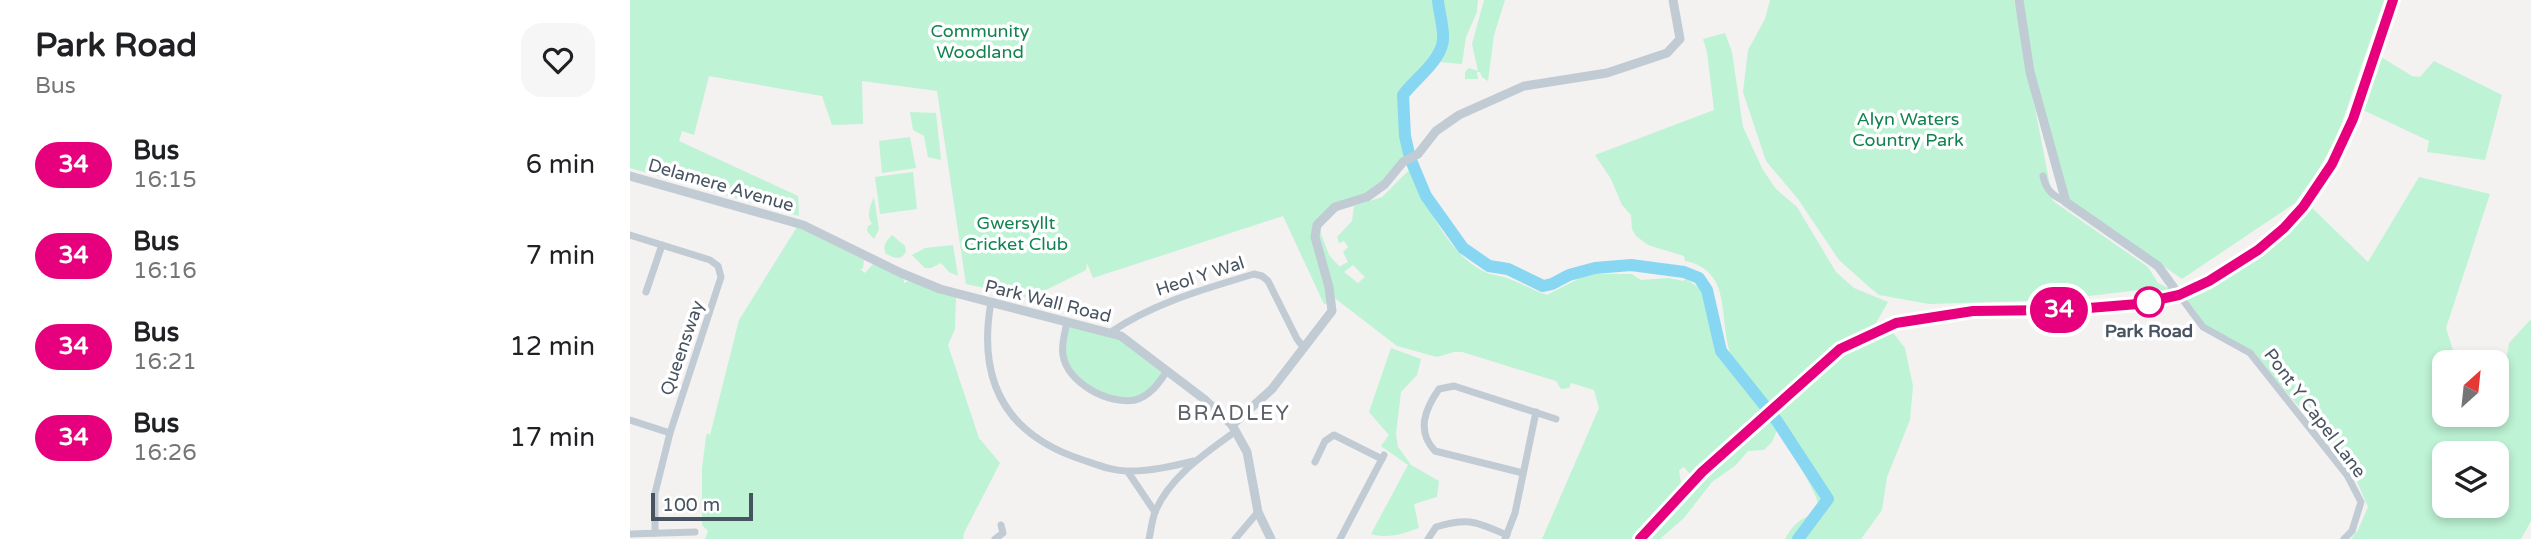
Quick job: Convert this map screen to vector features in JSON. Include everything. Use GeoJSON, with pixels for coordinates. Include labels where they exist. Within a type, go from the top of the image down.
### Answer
{"type":"FeatureCollection","features":[{"type":"Feature","properties":{"kind":"main road"},"geometry":{"type":"LineString","coordinates":[[1640,539],[1702,472],[1840,349],[1896,323],[1973,311],[2064,310],[2138,304],[2179,295],[2209,281],[2258,250],[2284,228],[2318,187],[2344,141],[2393,0]]}},
{"type":"Feature","properties":{"kind":"street"},"geometry":{"type":"LineString","coordinates":[[1149,539],[1155,512],[1176,480],[1194,461],[1234,428],[1272,389],[1332,311],[1329,287],[1315,237],[1317,225],[1335,207],[1367,197],[1385,184],[1403,162],[1418,154],[1436,131],[1459,115],[1524,86],[1607,73],[1667,53],[1679,39],[1673,0]]}},
{"type":"Feature","properties":{"kind":"street"},"geometry":{"type":"LineString","coordinates":[[2019,0],[2030,72],[2066,202]]}},
{"type":"Feature","properties":{"kind":"street","name":"Delamere Avenue"},"geometry":{"type":"LineString","coordinates":[[630,176],[803,225]]}},
{"type":"Feature","properties":{"kind":"street"},"geometry":{"type":"LineString","coordinates":[[2043,176],[2045,185],[2054,196],[2158,266],[2179,295]]}},
{"type":"Feature","properties":{"kind":"street","name":"Park Wall Road"},"geometry":{"type":"LineString","coordinates":[[803,225],[919,281],[1111,332],[1121,337],[1204,399],[1234,428],[1247,452],[1258,512],[1271,539]]}},
{"type":"Feature","properties":{"kind":"street","name":"Queensway"},"geometry":{"type":"LineString","coordinates":[[630,235],[710,260],[718,267],[722,277],[670,433],[655,493],[655,533]]}},
{"type":"Feature","properties":{"kind":"street"},"geometry":{"type":"LineString","coordinates":[[646,292],[662,245]]}},
{"type":"Feature","properties":{"kind":"street","name":"Heol Y Wal"},"geometry":{"type":"LineString","coordinates":[[1111,332],[1135,316],[1185,295],[1254,274],[1268,281],[1304,348]]}},
{"type":"Feature","properties":{"kind":"street","name":"Pont Y Capel Lane"},"geometry":{"type":"LineString","coordinates":[[2179,295],[2203,327],[2250,353],[2347,475],[2361,502],[2352,531],[2344,539]]}},
{"type":"Feature","properties":{"kind":"street"},"geometry":{"type":"LineString","coordinates":[[991,302],[986,332],[989,361],[997,389],[1009,412],[1026,432],[1047,446],[1103,466],[1128,471],[1159,469],[1194,461]]}},
{"type":"Feature","properties":{"kind":"street"},"geometry":{"type":"LineString","coordinates":[[1067,322],[1063,356],[1073,374],[1086,388],[1111,398],[1136,400],[1157,388],[1167,372]]}},
{"type":"Feature","properties":{"kind":"street"},"geometry":{"type":"LineString","coordinates":[[1523,473],[1435,451],[1426,441],[1423,427],[1430,403],[1439,388],[1454,386],[1556,418]]}},
{"type":"Feature","properties":{"kind":"street"},"geometry":{"type":"LineString","coordinates":[[1428,539],[1436,527],[1460,520],[1481,525],[1506,537],[1515,513],[1536,412]]}},
{"type":"Feature","properties":{"kind":"street"},"geometry":{"type":"LineString","coordinates":[[630,420],[670,433]]}},
{"type":"Feature","properties":{"kind":"street"},"geometry":{"type":"LineString","coordinates":[[1317,460],[1325,441],[1334,435],[1383,457],[1340,539]]}},
{"type":"Feature","properties":{"kind":"street"},"geometry":{"type":"LineString","coordinates":[[1128,471],[1155,512]]}},
{"type":"Feature","properties":{"kind":"street"},"geometry":{"type":"LineString","coordinates":[[1235,539],[1258,512]]}},
{"type":"Feature","properties":{"kind":"street"},"geometry":{"type":"LineString","coordinates":[[995,539],[1004,531]]}},
{"type":"Feature","properties":{"kind":"street"},"geometry":{"type":"LineString","coordinates":[[630,534],[695,532]]}},
{"type":"Feature","properties":{"kind":"green space"},"geometry":{"type":"Polygon","coordinates":[[[630,0],[1438,0],[1443,39],[1434,60],[1403,95],[1402,116],[1410,158],[1384,183],[1313,223],[1330,303],[1324,304],[1283,216],[1093,278],[1087,263],[1086,270],[1030,298],[966,284],[937,91],[862,81],[863,124],[832,125],[822,96],[709,76],[694,135],[682,131],[679,141],[798,196],[799,216],[630,168],[630,0]]]}},
{"type":"Feature","properties":{"kind":"green space"},"geometry":{"type":"Polygon","coordinates":[[[1444,0],[1478,0],[1477,12],[1466,37],[1462,64],[1439,62],[1447,40],[1444,0]]]}},
{"type":"Feature","properties":{"kind":"green space"},"geometry":{"type":"Polygon","coordinates":[[[1484,0],[1505,0],[1494,35],[1488,81],[1480,72],[1477,72],[1478,79],[1465,79],[1465,72],[1469,68],[1478,71],[1472,44],[1484,0]]]}},
{"type":"Feature","properties":{"kind":"green space","name":"Alyn Waters Country Park"},"geometry":{"type":"Polygon","coordinates":[[[1770,0],[2014,0],[2053,201],[2148,267],[2158,283],[2189,298],[2278,242],[2311,207],[2368,262],[2419,177],[2490,194],[2446,328],[2453,350],[2432,350],[2432,427],[2510,427],[2509,343],[2531,319],[2531,521],[2521,539],[2351,539],[2368,507],[2349,463],[2250,352],[2205,325],[2188,302],[2156,288],[2055,300],[1929,304],[1879,295],[1839,260],[1798,199],[1766,161],[1743,92],[1748,50],[1765,19],[1770,0]]]}},
{"type":"Feature","properties":{"kind":"green space"},"geometry":{"type":"Polygon","coordinates":[[[2020,0],[2384,0],[2337,137],[2316,174],[2295,203],[2182,279],[2069,200],[2032,70],[2020,0]]]}},
{"type":"Feature","properties":{"kind":"green space"},"geometry":{"type":"Polygon","coordinates":[[[1725,33],[1732,52],[1743,127],[1763,170],[1776,189],[1797,207],[1836,272],[1854,288],[1888,302],[1876,323],[1817,362],[1769,404],[1735,364],[1728,344],[1722,300],[1711,275],[1701,267],[1685,261],[1684,256],[1648,245],[1636,236],[1632,229],[1631,215],[1622,205],[1611,179],[1595,155],[1714,110],[1703,39],[1725,33]]]}},
{"type":"Feature","properties":{"kind":"green space"},"geometry":{"type":"Polygon","coordinates":[[[2381,57],[2412,76],[2420,77],[2434,61],[2502,95],[2485,160],[2427,152],[2429,141],[2363,110],[2381,57]]]}},
{"type":"Feature","properties":{"kind":"green space"},"geometry":{"type":"Polygon","coordinates":[[[910,112],[936,113],[941,160],[928,157],[924,136],[913,130],[910,112]]]}},
{"type":"Feature","properties":{"kind":"green space"},"geometry":{"type":"Polygon","coordinates":[[[910,137],[916,168],[882,173],[879,141],[910,137]]]}},
{"type":"Feature","properties":{"kind":"green space"},"geometry":{"type":"Polygon","coordinates":[[[1411,168],[1438,225],[1458,252],[1485,272],[1508,278],[1547,295],[1584,276],[1596,274],[1632,274],[1641,280],[1686,279],[1701,289],[1720,356],[1762,410],[1695,473],[1689,473],[1684,467],[1679,470],[1679,492],[1636,539],[1542,539],[1599,408],[1594,390],[1571,383],[1569,388],[1561,389],[1556,381],[1462,352],[1437,357],[1397,346],[1332,296],[1317,237],[1320,231],[1329,255],[1341,268],[1340,266],[1348,262],[1343,252],[1348,247],[1344,241],[1339,243],[1337,237],[1352,221],[1354,206],[1382,197],[1411,168]],[[1353,265],[1344,272],[1358,283],[1365,277],[1353,265]]]}},
{"type":"Feature","properties":{"kind":"green space"},"geometry":{"type":"Polygon","coordinates":[[[913,172],[917,209],[880,214],[875,177],[913,172]]]}},
{"type":"Feature","properties":{"kind":"green space"},"geometry":{"type":"Polygon","coordinates":[[[874,197],[879,229],[874,239],[867,231],[872,224],[869,214],[874,197]]]}},
{"type":"Feature","properties":{"kind":"green space"},"geometry":{"type":"Polygon","coordinates":[[[797,227],[864,260],[863,268],[860,269],[865,273],[873,264],[903,276],[904,283],[912,280],[956,295],[955,329],[948,345],[979,438],[1000,463],[963,539],[705,539],[708,531],[702,525],[702,468],[706,437],[707,433],[710,435],[739,320],[797,227]]]}},
{"type":"Feature","properties":{"kind":"green space"},"geometry":{"type":"Polygon","coordinates":[[[892,235],[905,246],[906,252],[899,258],[886,254],[884,248],[892,235]]]}},
{"type":"Feature","properties":{"kind":"green space"},"geometry":{"type":"Polygon","coordinates":[[[953,245],[958,276],[949,272],[941,263],[925,268],[912,255],[925,248],[953,245]]]}},
{"type":"Feature","properties":{"kind":"green space"},"geometry":{"type":"Polygon","coordinates":[[[1067,322],[1111,332],[1167,371],[1157,388],[1136,400],[1111,398],[1086,388],[1063,356],[1067,322]]]}},
{"type":"Feature","properties":{"kind":"green space"},"geometry":{"type":"Polygon","coordinates":[[[1891,330],[1905,348],[1913,386],[1910,420],[1887,477],[1882,510],[1861,539],[1785,539],[1796,524],[1813,514],[1818,505],[1807,480],[1777,430],[1772,442],[1764,450],[1748,451],[1736,465],[1712,482],[1684,518],[1660,539],[1644,539],[1759,424],[1808,382],[1841,357],[1891,330]]]}},
{"type":"Feature","properties":{"kind":"green space"},"geometry":{"type":"Polygon","coordinates":[[[1391,348],[1421,359],[1417,375],[1401,392],[1396,434],[1398,447],[1411,465],[1439,481],[1437,497],[1414,504],[1419,528],[1383,536],[1371,534],[1408,465],[1381,446],[1389,435],[1369,412],[1391,348]]]}},
{"type":"Feature","properties":{"kind":"waterway"},"geometry":{"type":"LineString","coordinates":[[1438,0],[1443,30],[1441,48],[1433,62],[1403,95],[1405,136],[1410,158],[1426,196],[1463,248],[1489,266],[1508,269],[1543,286],[1595,268],[1631,265],[1684,272],[1699,278],[1707,290],[1721,351],[1777,421],[1828,499],[1798,539]]}},
{"type":"Feature","properties":{"kind":"bus line","name":"34"},"geometry":{"type":"LineString","coordinates":[[1640,539],[1702,472],[1840,349],[1896,323],[1973,311],[2064,310],[2138,304],[2179,295],[2209,281],[2258,250],[2303,207],[2332,164],[2353,119],[2393,0]]}},
{"type":"Feature","properties":{"kind":"place","name":"Park Road"},"geometry":{"type":"Point","coordinates":[2149,302]}},
{"type":"Feature","properties":{"kind":"district","name":"BRADLEY"},"geometry":{"type":"Point","coordinates":[1234,413]}},
{"type":"Feature","properties":{"kind":"park label","name":"Community Woodland"},"geometry":{"type":"Point","coordinates":[980,41]}},
{"type":"Feature","properties":{"kind":"park label","name":"Gwersyllt Cricket Club"},"geometry":{"type":"Point","coordinates":[1016,234]}}]}
